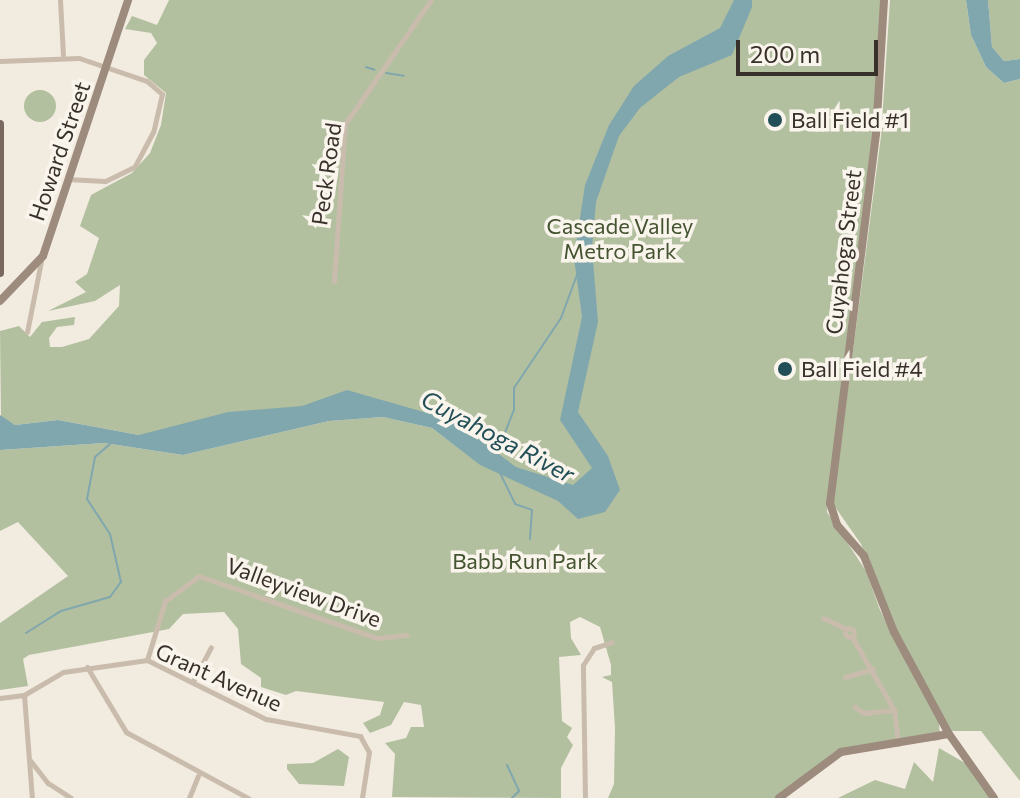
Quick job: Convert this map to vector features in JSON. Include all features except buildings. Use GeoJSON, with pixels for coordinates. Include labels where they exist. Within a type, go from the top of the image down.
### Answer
{"type":"FeatureCollection","features":[{"type":"Feature","properties":{"kind":"main road"},"geometry":{"type":"LineString","coordinates":[[0,124],[0,273]]}},
{"type":"Feature","properties":{"kind":"street"},"geometry":{"type":"LineString","coordinates":[[60,0],[63,55]]}},
{"type":"Feature","properties":{"kind":"street","name":"Howard Street"},"geometry":{"type":"LineString","coordinates":[[27,332],[28,314],[43,256],[128,0]]}},
{"type":"Feature","properties":{"kind":"street","name":"Peck Road"},"geometry":{"type":"LineString","coordinates":[[334,281],[345,124],[431,0]]}},
{"type":"Feature","properties":{"kind":"street","name":"Cuyahoga Street"},"geometry":{"type":"LineString","coordinates":[[884,0],[876,134],[830,503],[837,525],[864,556],[894,632],[949,734],[994,798]]}},
{"type":"Feature","properties":{"kind":"street"},"geometry":{"type":"LineString","coordinates":[[0,61],[63,55],[106,68],[160,91],[153,132],[142,159],[123,175],[90,182],[67,179]]}},
{"type":"Feature","properties":{"kind":"street"},"geometry":{"type":"LineString","coordinates":[[0,301],[43,256]]}},
{"type":"Feature","properties":{"kind":"street","name":"Valleyview Drive"},"geometry":{"type":"LineString","coordinates":[[147,660],[165,601],[199,576],[377,638],[407,635]]}},
{"type":"Feature","properties":{"kind":"street"},"geometry":{"type":"LineString","coordinates":[[823,618],[847,629],[874,669],[894,710],[898,745]]}},
{"type":"Feature","properties":{"kind":"street"},"geometry":{"type":"LineString","coordinates":[[585,798],[583,665],[594,648],[612,642]]}},
{"type":"Feature","properties":{"kind":"street"},"geometry":{"type":"LineString","coordinates":[[193,681],[211,647]]}},
{"type":"Feature","properties":{"kind":"street","name":"Grant Avenue"},"geometry":{"type":"LineString","coordinates":[[0,698],[24,695],[49,677],[87,667],[147,660],[266,719],[356,734],[369,755],[362,798]]}},
{"type":"Feature","properties":{"kind":"street"},"geometry":{"type":"LineString","coordinates":[[87,667],[127,733],[198,776],[248,798]]}},
{"type":"Feature","properties":{"kind":"street"},"geometry":{"type":"LineString","coordinates":[[845,677],[874,669]]}},
{"type":"Feature","properties":{"kind":"street"},"geometry":{"type":"LineString","coordinates":[[24,695],[32,795]]}},
{"type":"Feature","properties":{"kind":"street"},"geometry":{"type":"LineString","coordinates":[[855,707],[864,713],[894,710]]}},
{"type":"Feature","properties":{"kind":"street"},"geometry":{"type":"LineString","coordinates":[[779,798],[837,754],[949,734]]}},
{"type":"Feature","properties":{"kind":"street"},"geometry":{"type":"LineString","coordinates":[[29,759],[48,783],[71,798]]}},
{"type":"Feature","properties":{"kind":"street"},"geometry":{"type":"LineString","coordinates":[[189,798],[198,776]]}},
{"type":"Feature","properties":{"kind":"street"},"geometry":{"type":"LineString","coordinates":[[32,795],[48,783]]}},
{"type":"Feature","properties":{"kind":"green space","name":"Cascade Valley Metro Park"},"geometry":{"type":"Polygon","coordinates":[[[169,0],[884,0],[880,93],[827,512],[866,571],[880,610],[939,722],[940,740],[848,750],[780,798],[608,798],[614,784],[615,728],[612,682],[602,677],[611,675],[611,665],[600,627],[580,617],[570,622],[571,638],[581,655],[559,657],[562,721],[572,728],[567,737],[573,745],[561,768],[561,798],[392,797],[395,754],[385,743],[406,738],[411,727],[424,727],[421,705],[404,702],[391,725],[370,733],[363,723],[380,715],[384,702],[296,691],[286,695],[261,687],[261,678],[241,664],[238,629],[224,612],[183,614],[169,629],[29,655],[23,659],[28,686],[0,690],[0,623],[68,576],[18,522],[0,531],[0,450],[104,443],[183,455],[329,421],[383,417],[432,428],[482,466],[476,440],[339,394],[218,438],[139,435],[58,420],[15,425],[1,417],[0,331],[19,326],[30,337],[42,322],[75,317],[74,325],[57,327],[49,338],[50,347],[62,347],[89,339],[119,306],[120,285],[95,301],[48,311],[86,292],[75,282],[87,274],[99,238],[80,226],[91,195],[132,173],[150,153],[161,125],[166,93],[144,75],[144,60],[157,43],[151,33],[125,29],[132,16],[157,25],[169,0]]]}},
{"type":"Feature","properties":{"kind":"green space"},"geometry":{"type":"Polygon","coordinates":[[[890,0],[966,0],[971,35],[986,67],[1004,83],[1020,79],[1020,781],[981,731],[948,731],[894,632],[861,544],[833,504],[881,136],[890,0]]]}},
{"type":"Feature","properties":{"kind":"green space"},"geometry":{"type":"Polygon","coordinates":[[[988,0],[1020,0],[1020,59],[1004,61],[992,47],[988,0]]]}},
{"type":"Feature","properties":{"kind":"green space"},"geometry":{"type":"Polygon","coordinates":[[[40,90],[51,95],[56,106],[51,117],[40,122],[29,117],[24,106],[29,95],[40,90]]]}},
{"type":"Feature","properties":{"kind":"green space"},"geometry":{"type":"Polygon","coordinates":[[[939,748],[972,767],[994,798],[838,798],[875,780],[905,789],[914,762],[933,782],[939,748]]]}},
{"type":"Feature","properties":{"kind":"green space"},"geometry":{"type":"Polygon","coordinates":[[[338,749],[349,757],[344,786],[299,784],[287,769],[287,764],[313,763],[338,749]]]}},
{"type":"Feature","properties":{"kind":"water"},"geometry":{"type":"Polygon","coordinates":[[[734,0],[752,0],[752,7],[732,55],[679,77],[640,108],[619,136],[596,202],[592,248],[598,322],[578,412],[608,456],[620,490],[605,512],[578,519],[558,501],[480,465],[432,428],[383,417],[329,421],[183,455],[104,443],[0,450],[0,415],[15,425],[58,420],[139,435],[228,412],[302,406],[347,390],[455,421],[516,467],[573,485],[592,468],[560,420],[582,317],[574,258],[585,185],[609,125],[634,86],[668,56],[720,28],[734,0]]]}},
{"type":"Feature","properties":{"kind":"water"},"geometry":{"type":"Polygon","coordinates":[[[966,0],[988,0],[992,47],[1004,61],[1020,59],[1020,79],[1004,83],[986,67],[971,35],[966,0]]]}},
{"type":"Feature","properties":{"kind":"waterway"},"geometry":{"type":"LineString","coordinates":[[366,67],[375,70]]}},
{"type":"Feature","properties":{"kind":"waterway"},"geometry":{"type":"LineString","coordinates":[[386,73],[404,76]]}},
{"type":"Feature","properties":{"kind":"waterway","name":"Cuyahoga River"},"geometry":{"type":"LineString","coordinates":[[496,455],[514,410],[514,388],[561,318],[578,272]]}},
{"type":"Feature","properties":{"kind":"waterway"},"geometry":{"type":"LineString","coordinates":[[26,633],[61,611],[110,597],[121,582],[110,534],[87,499],[95,457],[110,444]]}},
{"type":"Feature","properties":{"kind":"waterway"},"geometry":{"type":"LineString","coordinates":[[500,473],[515,504],[532,510],[530,539]]}},
{"type":"Feature","properties":{"kind":"waterway"},"geometry":{"type":"LineString","coordinates":[[507,765],[519,791],[512,798]]}},
{"type":"Feature","properties":{"kind":"place","name":"Ball Field #1"},"geometry":{"type":"Point","coordinates":[775,120]}},
{"type":"Feature","properties":{"kind":"place","name":"Ball Field #4"},"geometry":{"type":"Point","coordinates":[785,369]}},
{"type":"Feature","properties":{"kind":"park label","name":"Babb Run Park"},"geometry":{"type":"Point","coordinates":[525,561]}}]}
